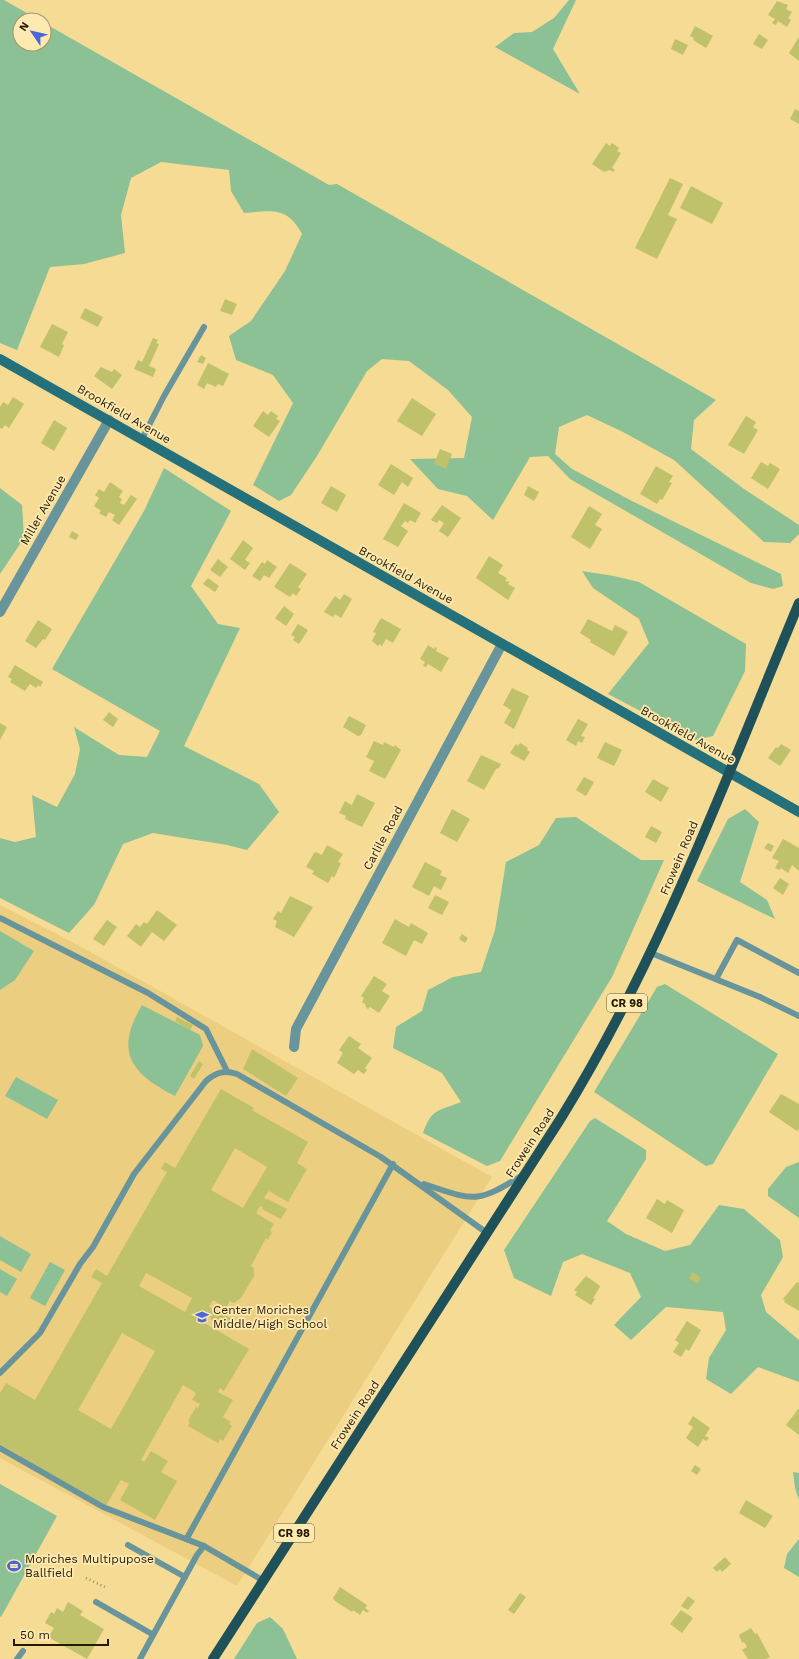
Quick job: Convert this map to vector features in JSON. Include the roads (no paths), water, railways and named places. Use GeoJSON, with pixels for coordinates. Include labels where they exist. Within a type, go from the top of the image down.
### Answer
{"type":"FeatureCollection","features":[{"type":"Feature","properties":{"kind":"main road","name":"Brookfield Avenue"},"geometry":{"type":"LineString","coordinates":[[0,360],[109,420],[799,812]]}},
{"type":"Feature","properties":{"kind":"main road","name":"Frowein Road"},"geometry":{"type":"LineString","coordinates":[[213,1659],[526,1173],[594,1063],[651,953],[681,889],[799,603]]}},
{"type":"Feature","properties":{"kind":"street","name":"Miller Avenue"},"geometry":{"type":"LineString","coordinates":[[0,612],[109,420]]}},
{"type":"Feature","properties":{"kind":"street","name":"Carlile Road"},"geometry":{"type":"LineString","coordinates":[[294,1047],[296,1029],[502,644]]}},
{"type":"Feature","properties":{"kind":"lane"},"geometry":{"type":"LineString","coordinates":[[142,439],[164,396],[204,327]]}},
{"type":"Feature","properties":{"kind":"lane"},"geometry":{"type":"LineString","coordinates":[[0,918],[148,993],[206,1029],[227,1071]]}},
{"type":"Feature","properties":{"kind":"lane"},"geometry":{"type":"LineString","coordinates":[[716,979],[737,940],[799,973]]}},
{"type":"Feature","properties":{"kind":"lane"},"geometry":{"type":"LineString","coordinates":[[651,953],[760,997],[799,1016]]}},
{"type":"Feature","properties":{"kind":"lane"},"geometry":{"type":"LineString","coordinates":[[0,1373],[40,1333],[80,1264],[93,1247],[144,1159],[206,1081],[216,1073],[227,1071],[237,1074],[392,1164],[487,1233]]}},
{"type":"Feature","properties":{"kind":"lane"},"geometry":{"type":"LineString","coordinates":[[187,1538],[392,1164]]}},
{"type":"Feature","properties":{"kind":"lane"},"geometry":{"type":"LineString","coordinates":[[418,1183],[461,1196],[474,1198],[489,1194],[526,1173]]}},
{"type":"Feature","properties":{"kind":"lane"},"geometry":{"type":"LineString","coordinates":[[0,1448],[103,1507],[172,1535],[187,1538],[204,1546],[264,1581]]}},
{"type":"Feature","properties":{"kind":"lane"},"geometry":{"type":"LineString","coordinates":[[128,1545],[185,1577]]}},
{"type":"Feature","properties":{"kind":"lane"},"geometry":{"type":"LineString","coordinates":[[140,1659],[152,1634],[204,1546]]}},
{"type":"Feature","properties":{"kind":"lane"},"geometry":{"type":"LineString","coordinates":[[96,1602],[152,1634]]}},
{"type":"Feature","properties":{"kind":"lane"},"geometry":{"type":"LineString","coordinates":[[17,1659],[23,1651]]}},
{"type":"Feature","properties":{"kind":"place","name":"Center Moriches Middle/High School"},"geometry":{"type":"Point","coordinates":[202,1317]}},
{"type":"Feature","properties":{"kind":"place","name":"Moriches Multipupose Ballfield"},"geometry":{"type":"Point","coordinates":[14,1566]}}]}
